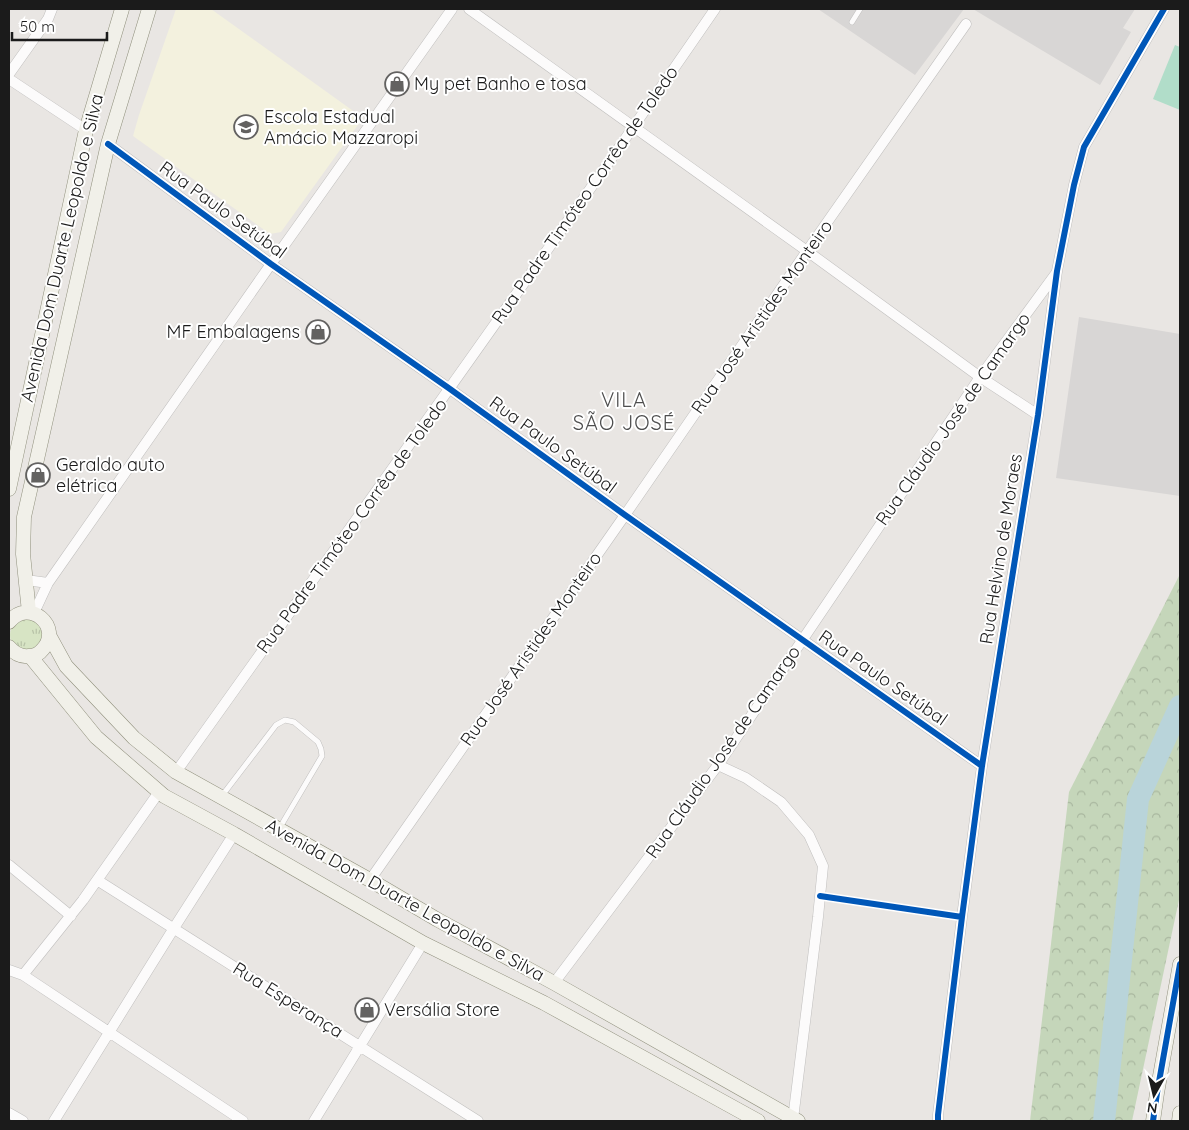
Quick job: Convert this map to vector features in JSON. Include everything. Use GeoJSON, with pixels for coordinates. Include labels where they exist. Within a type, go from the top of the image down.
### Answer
{"type":"FeatureCollection","features":[{"type":"Feature","properties":{"kind":"main road","name":"Avenida Dom Duarte Leopoldo e Silva"},"geometry":{"type":"LineString","coordinates":[[9,489],[86,130],[122,9]]}},
{"type":"Feature","properties":{"kind":"main road","name":"Avenida Dom Duarte Leopoldo e Silva"},"geometry":{"type":"LineString","coordinates":[[149,9],[108,144],[24,517],[23,554],[32,613],[46,624],[49,635],[66,666],[134,738],[176,772],[438,920],[554,983],[794,1120]]}},
{"type":"Feature","properties":{"kind":"main road"},"geometry":{"type":"LineString","coordinates":[[64,230],[87,235]]}},
{"type":"Feature","properties":{"kind":"main road"},"geometry":{"type":"LineString","coordinates":[[9,622],[16,615],[25,612],[32,613]]}},
{"type":"Feature","properties":{"kind":"main road"},"geometry":{"type":"LineString","coordinates":[[9,662],[26,656],[36,655],[46,647],[49,635]]}},
{"type":"Feature","properties":{"kind":"main road","name":"Avenida Dom Duarte Leopoldo e Silva"},"geometry":{"type":"LineString","coordinates":[[9,647],[15,653],[26,656],[96,737],[164,796],[234,834],[423,943],[544,1003],[758,1121]]}},
{"type":"Feature","properties":{"kind":"main road"},"geometry":{"type":"LineString","coordinates":[[1153,1121],[1180,964]]}},
{"type":"Feature","properties":{"kind":"main road"},"geometry":{"type":"LineString","coordinates":[[544,1003],[554,983]]}},
{"type":"Feature","properties":{"kind":"main road"},"geometry":{"type":"LineString","coordinates":[[1179,1121],[1180,1113]]}},
{"type":"Feature","properties":{"kind":"street"},"geometry":{"type":"LineString","coordinates":[[9,74],[48,19],[52,9]]}},
{"type":"Feature","properties":{"kind":"street"},"geometry":{"type":"LineString","coordinates":[[32,613],[48,583],[452,9]]}},
{"type":"Feature","properties":{"kind":"street"},"geometry":{"type":"LineString","coordinates":[[469,9],[980,377],[1038,415]]}},
{"type":"Feature","properties":{"kind":"street","name":"Rua Padre Timóteo Corrêa de Toledo"},"geometry":{"type":"LineString","coordinates":[[176,772],[450,389],[715,9]]}},
{"type":"Feature","properties":{"kind":"street","name":"Rua Helvino de Moraes"},"geometry":{"type":"LineString","coordinates":[[938,1119],[982,766],[1038,415],[1058,271],[1074,186],[1084,147],[1164,9]]}},
{"type":"Feature","properties":{"kind":"street","name":"Rua José Aristides Monteiro"},"geometry":{"type":"LineString","coordinates":[[370,880],[966,24]]}},
{"type":"Feature","properties":{"kind":"street"},"geometry":{"type":"LineString","coordinates":[[9,79],[86,130]]}},
{"type":"Feature","properties":{"kind":"street","name":"Rua Paulo Setúbal"},"geometry":{"type":"LineString","coordinates":[[108,144],[271,264],[982,766]]}},
{"type":"Feature","properties":{"kind":"street","name":"Rua Cláudio José de Camargo"},"geometry":{"type":"LineString","coordinates":[[554,983],[718,765],[980,377],[1058,271]]}},
{"type":"Feature","properties":{"kind":"street"},"geometry":{"type":"LineString","coordinates":[[26,580],[48,583]]}},
{"type":"Feature","properties":{"kind":"street"},"geometry":{"type":"LineString","coordinates":[[718,765],[746,778],[781,802],[809,835],[823,866],[794,1120]]}},
{"type":"Feature","properties":{"kind":"street"},"geometry":{"type":"LineString","coordinates":[[23,975],[71,916],[159,792]]}},
{"type":"Feature","properties":{"kind":"street"},"geometry":{"type":"LineString","coordinates":[[54,1121],[234,834]]}},
{"type":"Feature","properties":{"kind":"street"},"geometry":{"type":"LineString","coordinates":[[9,864],[71,916]]}},
{"type":"Feature","properties":{"kind":"street","name":"Rua Esperança"},"geometry":{"type":"LineString","coordinates":[[97,880],[478,1121]]}},
{"type":"Feature","properties":{"kind":"street"},"geometry":{"type":"LineString","coordinates":[[314,1121],[423,943]]}},
{"type":"Feature","properties":{"kind":"street"},"geometry":{"type":"LineString","coordinates":[[9,970],[23,975],[243,1121]]}},
{"type":"Feature","properties":{"kind":"street"},"geometry":{"type":"LineString","coordinates":[[9,1112],[23,1121]]}},
{"type":"Feature","properties":{"kind":"lane"},"geometry":{"type":"LineString","coordinates":[[852,22],[860,9]]}},
{"type":"Feature","properties":{"kind":"lane"},"geometry":{"type":"LineString","coordinates":[[221,797],[276,725],[285,720],[294,722],[318,742],[322,756],[278,830]]}},
{"type":"Feature","properties":{"kind":"lane"},"geometry":{"type":"LineString","coordinates":[[820,896],[962,917]]}},
{"type":"Feature","properties":{"kind":"shaded area","name":"Escola Estadual Amácio Mazzaropi"},"geometry":{"type":"Polygon","coordinates":[[[176,9],[211,9],[363,118],[281,232],[270,234],[133,136],[176,9]]]}},
{"type":"Feature","properties":{"kind":"shaded area"},"geometry":{"type":"Polygon","coordinates":[[[818,9],[964,9],[915,75],[818,9]]]}},
{"type":"Feature","properties":{"kind":"shaded area"},"geometry":{"type":"Polygon","coordinates":[[[973,9],[1135,9],[1123,28],[1131,32],[1100,85],[973,9]]]}},
{"type":"Feature","properties":{"kind":"shaded area"},"geometry":{"type":"Polygon","coordinates":[[[1079,317],[1180,334],[1180,496],[1056,478],[1079,317]]]}},
{"type":"Feature","properties":{"kind":"green space"},"geometry":{"type":"Polygon","coordinates":[[[1175,45],[1180,47],[1180,110],[1153,99],[1175,45]]]}},
{"type":"Feature","properties":{"kind":"green space"},"geometry":{"type":"Polygon","coordinates":[[[1180,574],[1180,895],[1132,1121],[1030,1121],[1069,792],[1180,574]]]}},
{"type":"Feature","properties":{"kind":"green space"},"geometry":{"type":"Polygon","coordinates":[[[26,619],[32,620],[37,624],[41,629],[41,641],[37,646],[32,650],[26,651],[20,650],[15,646],[11,641],[10,635],[11,629],[15,624],[20,620],[26,619]]]}},
{"type":"Feature","properties":{"kind":"waterway"},"geometry":{"type":"LineString","coordinates":[[1104,1121],[1138,799],[1180,706]]}},
{"type":"Feature","properties":{"kind":"cycle path"},"geometry":{"type":"LineString","coordinates":[[938,1121],[982,766],[1038,415],[1057,271],[1074,185],[1084,147],[1164,9]]}},
{"type":"Feature","properties":{"kind":"cycle path"},"geometry":{"type":"LineString","coordinates":[[108,144],[271,264],[982,766]]}},
{"type":"Feature","properties":{"kind":"cycle path"},"geometry":{"type":"LineString","coordinates":[[820,896],[962,917]]}},
{"type":"Feature","properties":{"kind":"cycle path"},"geometry":{"type":"LineString","coordinates":[[1153,1121],[1180,964]]}},
{"type":"Feature","properties":{"kind":"place","name":"My pet Banho e tosa"},"geometry":{"type":"Point","coordinates":[397,84]}},
{"type":"Feature","properties":{"kind":"place","name":"Escola Estadual Amácio Mazzaropi"},"geometry":{"type":"Point","coordinates":[246,127]}},
{"type":"Feature","properties":{"kind":"place","name":"MF Embalagens"},"geometry":{"type":"Point","coordinates":[318,332]}},
{"type":"Feature","properties":{"kind":"place","name":"Geraldo auto elétrica"},"geometry":{"type":"Point","coordinates":[38,475]}},
{"type":"Feature","properties":{"kind":"place","name":"Versália Store"},"geometry":{"type":"Point","coordinates":[367,1010]}},
{"type":"Feature","properties":{"kind":"district","name":"VILA SÃO JOSÉ"},"geometry":{"type":"Point","coordinates":[624,412]}}]}
